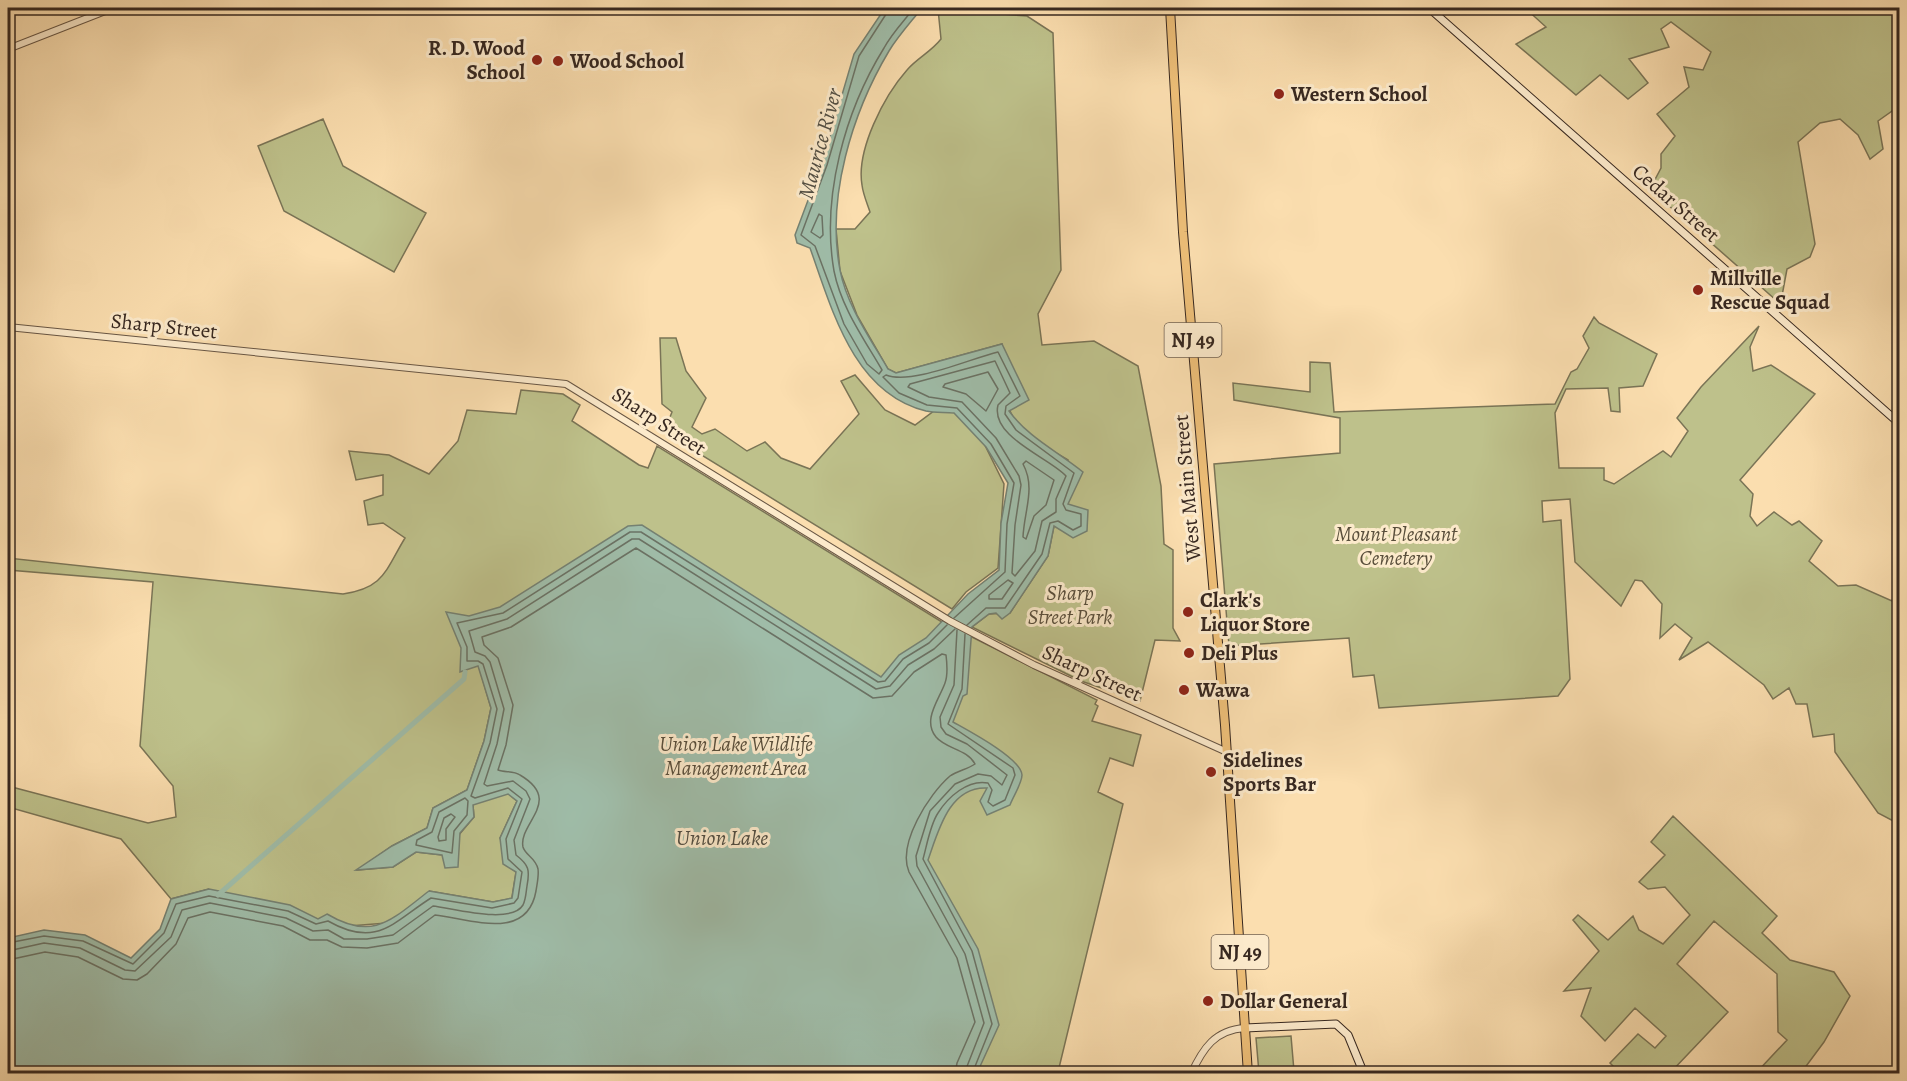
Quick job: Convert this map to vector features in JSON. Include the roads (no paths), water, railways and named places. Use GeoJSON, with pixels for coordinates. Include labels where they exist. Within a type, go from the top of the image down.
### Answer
{"type":"FeatureCollection","features":[{"type":"Feature","properties":{"kind":"highway","name":"West Main Street"},"geometry":{"type":"LineString","coordinates":[[1170,8],[1183,220],[1227,752],[1248,1074]]}},
{"type":"Feature","properties":{"kind":"main road","name":"Cedar Street"},"geometry":{"type":"LineString","coordinates":[[1430,8],[1899,424]]}},
{"type":"Feature","properties":{"kind":"main road"},"geometry":{"type":"LineString","coordinates":[[1245,1028],[1327,1023],[1339,1026],[1348,1035],[1364,1074]]}},
{"type":"Feature","properties":{"kind":"street"},"geometry":{"type":"LineString","coordinates":[[8,49],[114,8]]}},
{"type":"Feature","properties":{"kind":"street","name":"Sharp Street"},"geometry":{"type":"LineString","coordinates":[[8,327],[566,384],[950,621],[1034,665],[1227,752]]}},
{"type":"Feature","properties":{"kind":"street"},"geometry":{"type":"LineString","coordinates":[[1191,1074],[1200,1053],[1213,1039],[1227,1031],[1245,1028]]}},
{"type":"Feature","properties":{"kind":"water","name":"Union Lake"},"geometry":{"type":"Polygon","coordinates":[[[885,8],[922,8],[900,34],[876,75],[864,101],[845,157],[837,214],[837,242],[840,270],[848,296],[888,369],[896,373],[1002,344],[1029,400],[1009,411],[1034,437],[1083,472],[1068,504],[1088,510],[1087,531],[1073,538],[1054,526],[1048,556],[1010,613],[1002,619],[996,613],[989,614],[972,627],[967,694],[963,696],[953,722],[1003,753],[1013,761],[1022,775],[1010,805],[987,815],[980,801],[987,788],[974,789],[963,794],[954,803],[941,824],[928,860],[978,949],[999,1025],[977,1073],[8,1073],[8,938],[44,930],[85,935],[131,958],[160,929],[171,899],[209,889],[290,905],[318,919],[327,914],[358,926],[382,924],[429,891],[493,902],[512,898],[516,872],[503,864],[500,838],[517,801],[508,794],[473,805],[474,817],[460,833],[458,867],[445,868],[442,855],[416,852],[393,867],[356,870],[392,846],[427,828],[433,808],[467,790],[484,741],[491,708],[478,666],[460,672],[461,648],[446,612],[469,616],[500,607],[628,526],[642,525],[881,677],[899,655],[926,638],[968,594],[999,570],[1001,523],[1008,483],[986,447],[954,413],[926,411],[901,401],[880,387],[863,368],[837,322],[810,248],[797,243],[795,235],[822,163],[854,54],[885,8]]]}},
{"type":"Feature","properties":{"kind":"waterway"},"geometry":{"type":"LineString","coordinates":[[218,895],[464,679],[465,672]]}},
{"type":"Feature","properties":{"kind":"place","name":"R. D. Wood School"},"geometry":{"type":"Point","coordinates":[537,60]}},
{"type":"Feature","properties":{"kind":"place","name":"Wood School"},"geometry":{"type":"Point","coordinates":[558,61]}},
{"type":"Feature","properties":{"kind":"place","name":"Western School"},"geometry":{"type":"Point","coordinates":[1279,94]}},
{"type":"Feature","properties":{"kind":"place","name":"Millville Rescue Squad"},"geometry":{"type":"Point","coordinates":[1698,290]}},
{"type":"Feature","properties":{"kind":"place","name":"Clark's Liquor Store"},"geometry":{"type":"Point","coordinates":[1188,612]}},
{"type":"Feature","properties":{"kind":"place","name":"Deli Plus"},"geometry":{"type":"Point","coordinates":[1189,653]}},
{"type":"Feature","properties":{"kind":"place","name":"Wawa"},"geometry":{"type":"Point","coordinates":[1184,690]}},
{"type":"Feature","properties":{"kind":"place","name":"Sidelines Sports Bar"},"geometry":{"type":"Point","coordinates":[1211,772]}},
{"type":"Feature","properties":{"kind":"place","name":"Dollar General"},"geometry":{"type":"Point","coordinates":[1208,1001]}},
{"type":"Feature","properties":{"kind":"water label","name":"Maurice River"},"geometry":{"type":"Point","coordinates":[820,144]}},
{"type":"Feature","properties":{"kind":"park label","name":"Mount Pleasant Cemetery"},"geometry":{"type":"Point","coordinates":[1396,546]}},
{"type":"Feature","properties":{"kind":"park label","name":"Sharp Street Park"},"geometry":{"type":"Point","coordinates":[1070,605]}},
{"type":"Feature","properties":{"kind":"park label","name":"Union Lake Wildlife Management Area"},"geometry":{"type":"Point","coordinates":[736,756]}}]}
